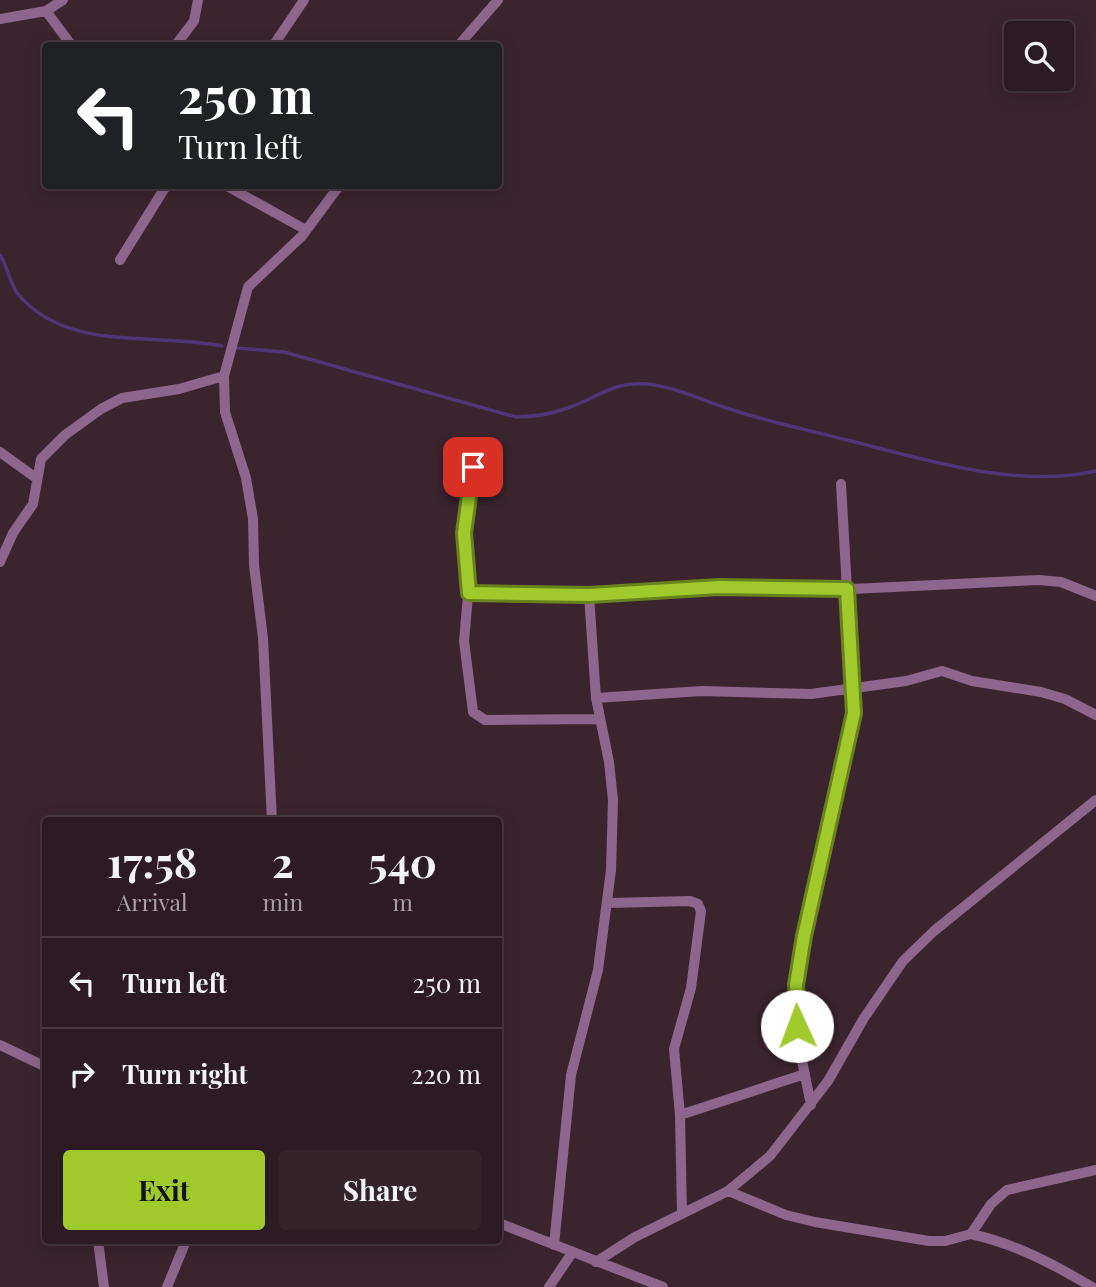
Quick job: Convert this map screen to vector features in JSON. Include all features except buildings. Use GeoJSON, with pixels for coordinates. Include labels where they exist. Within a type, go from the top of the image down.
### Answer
{"type":"FeatureCollection","features":[{"type":"Feature","properties":{"kind":"street"},"geometry":{"type":"LineString","coordinates":[[0,19],[46,10],[63,0]]}},
{"type":"Feature","properties":{"kind":"street"},"geometry":{"type":"LineString","coordinates":[[178,42],[194,21],[198,0]]}},
{"type":"Feature","properties":{"kind":"street"},"geometry":{"type":"LineString","coordinates":[[276,42],[304,0]]}},
{"type":"Feature","properties":{"kind":"street"},"geometry":{"type":"LineString","coordinates":[[461,42],[498,0]]}},
{"type":"Feature","properties":{"kind":"street"},"geometry":{"type":"LineString","coordinates":[[46,10],[69,42]]}},
{"type":"Feature","properties":{"kind":"street"},"geometry":{"type":"LineString","coordinates":[[120,260],[164,189]]}},
{"type":"Feature","properties":{"kind":"street"},"geometry":{"type":"LineString","coordinates":[[232,189],[306,230]]}},
{"type":"Feature","properties":{"kind":"street"},"geometry":{"type":"LineString","coordinates":[[272,817],[263,638],[254,565],[253,519],[246,478],[225,412],[223,376],[248,287],[306,230],[337,189]]}},
{"type":"Feature","properties":{"kind":"street"},"geometry":{"type":"LineString","coordinates":[[0,562],[13,533],[33,504],[41,459],[50,449],[110,403],[199,385],[223,376]]}},
{"type":"Feature","properties":{"kind":"street"},"geometry":{"type":"LineString","coordinates":[[0,452],[36,478]]}},
{"type":"Feature","properties":{"kind":"street"},"geometry":{"type":"LineString","coordinates":[[473,467],[464,533],[469,593],[464,649],[476,716],[517,721],[599,719]]}},
{"type":"Feature","properties":{"kind":"street"},"geometry":{"type":"LineString","coordinates":[[811,1105],[798,1041],[796,985],[851,729],[854,688],[841,485]]}},
{"type":"Feature","properties":{"kind":"street"},"geometry":{"type":"LineString","coordinates":[[469,593],[589,595],[719,587],[847,589],[1039,580],[1061,582],[1096,596]]}},
{"type":"Feature","properties":{"kind":"street"},"geometry":{"type":"LineString","coordinates":[[554,1245],[571,1075],[598,970],[608,903],[613,800],[610,762],[596,698],[589,595]]}},
{"type":"Feature","properties":{"kind":"street"},"geometry":{"type":"LineString","coordinates":[[596,698],[702,691],[811,694],[949,671],[972,681],[1065,699],[1096,715]]}},
{"type":"Feature","properties":{"kind":"street"},"geometry":{"type":"LineString","coordinates":[[596,1262],[635,1237],[728,1191],[770,1156],[811,1105],[903,961],[934,932],[1096,800]]}},
{"type":"Feature","properties":{"kind":"street"},"geometry":{"type":"LineString","coordinates":[[608,903],[690,901],[698,904],[700,919],[691,988],[674,1049],[680,1115],[682,1214]]}},
{"type":"Feature","properties":{"kind":"street"},"geometry":{"type":"LineString","coordinates":[[0,1045],[42,1065]]}},
{"type":"Feature","properties":{"kind":"street"},"geometry":{"type":"LineString","coordinates":[[680,1115],[805,1074]]}},
{"type":"Feature","properties":{"kind":"street"},"geometry":{"type":"LineString","coordinates":[[971,1234],[991,1204],[1007,1190],[1096,1170]]}},
{"type":"Feature","properties":{"kind":"street"},"geometry":{"type":"LineString","coordinates":[[728,1191],[786,1215],[815,1222],[929,1241],[946,1241],[971,1234],[1018,1247],[1092,1287]]}},
{"type":"Feature","properties":{"kind":"street"},"geometry":{"type":"LineString","coordinates":[[502,1224],[663,1287]]}},
{"type":"Feature","properties":{"kind":"street"},"geometry":{"type":"LineString","coordinates":[[98,1244],[104,1287]]}},
{"type":"Feature","properties":{"kind":"street"},"geometry":{"type":"LineString","coordinates":[[167,1287],[185,1244]]}},
{"type":"Feature","properties":{"kind":"street"},"geometry":{"type":"LineString","coordinates":[[549,1287],[572,1253]]}},
{"type":"Feature","properties":{"kind":"waterway"},"geometry":{"type":"LineString","coordinates":[[0,255],[18,294],[38,313],[61,325],[114,337],[222,346]]}},
{"type":"Feature","properties":{"kind":"waterway"},"geometry":{"type":"LineString","coordinates":[[237,348],[284,352],[516,417],[555,412],[624,385],[647,384],[680,391],[777,423],[941,464],[1035,477],[1096,471]]}},
{"type":"Feature","properties":{"kind":"route"},"geometry":{"type":"LineString","coordinates":[[473,467],[464,533],[470,573],[469,593],[589,595],[719,587],[847,589],[854,713],[804,936],[796,985],[797,1026]]}}]}
